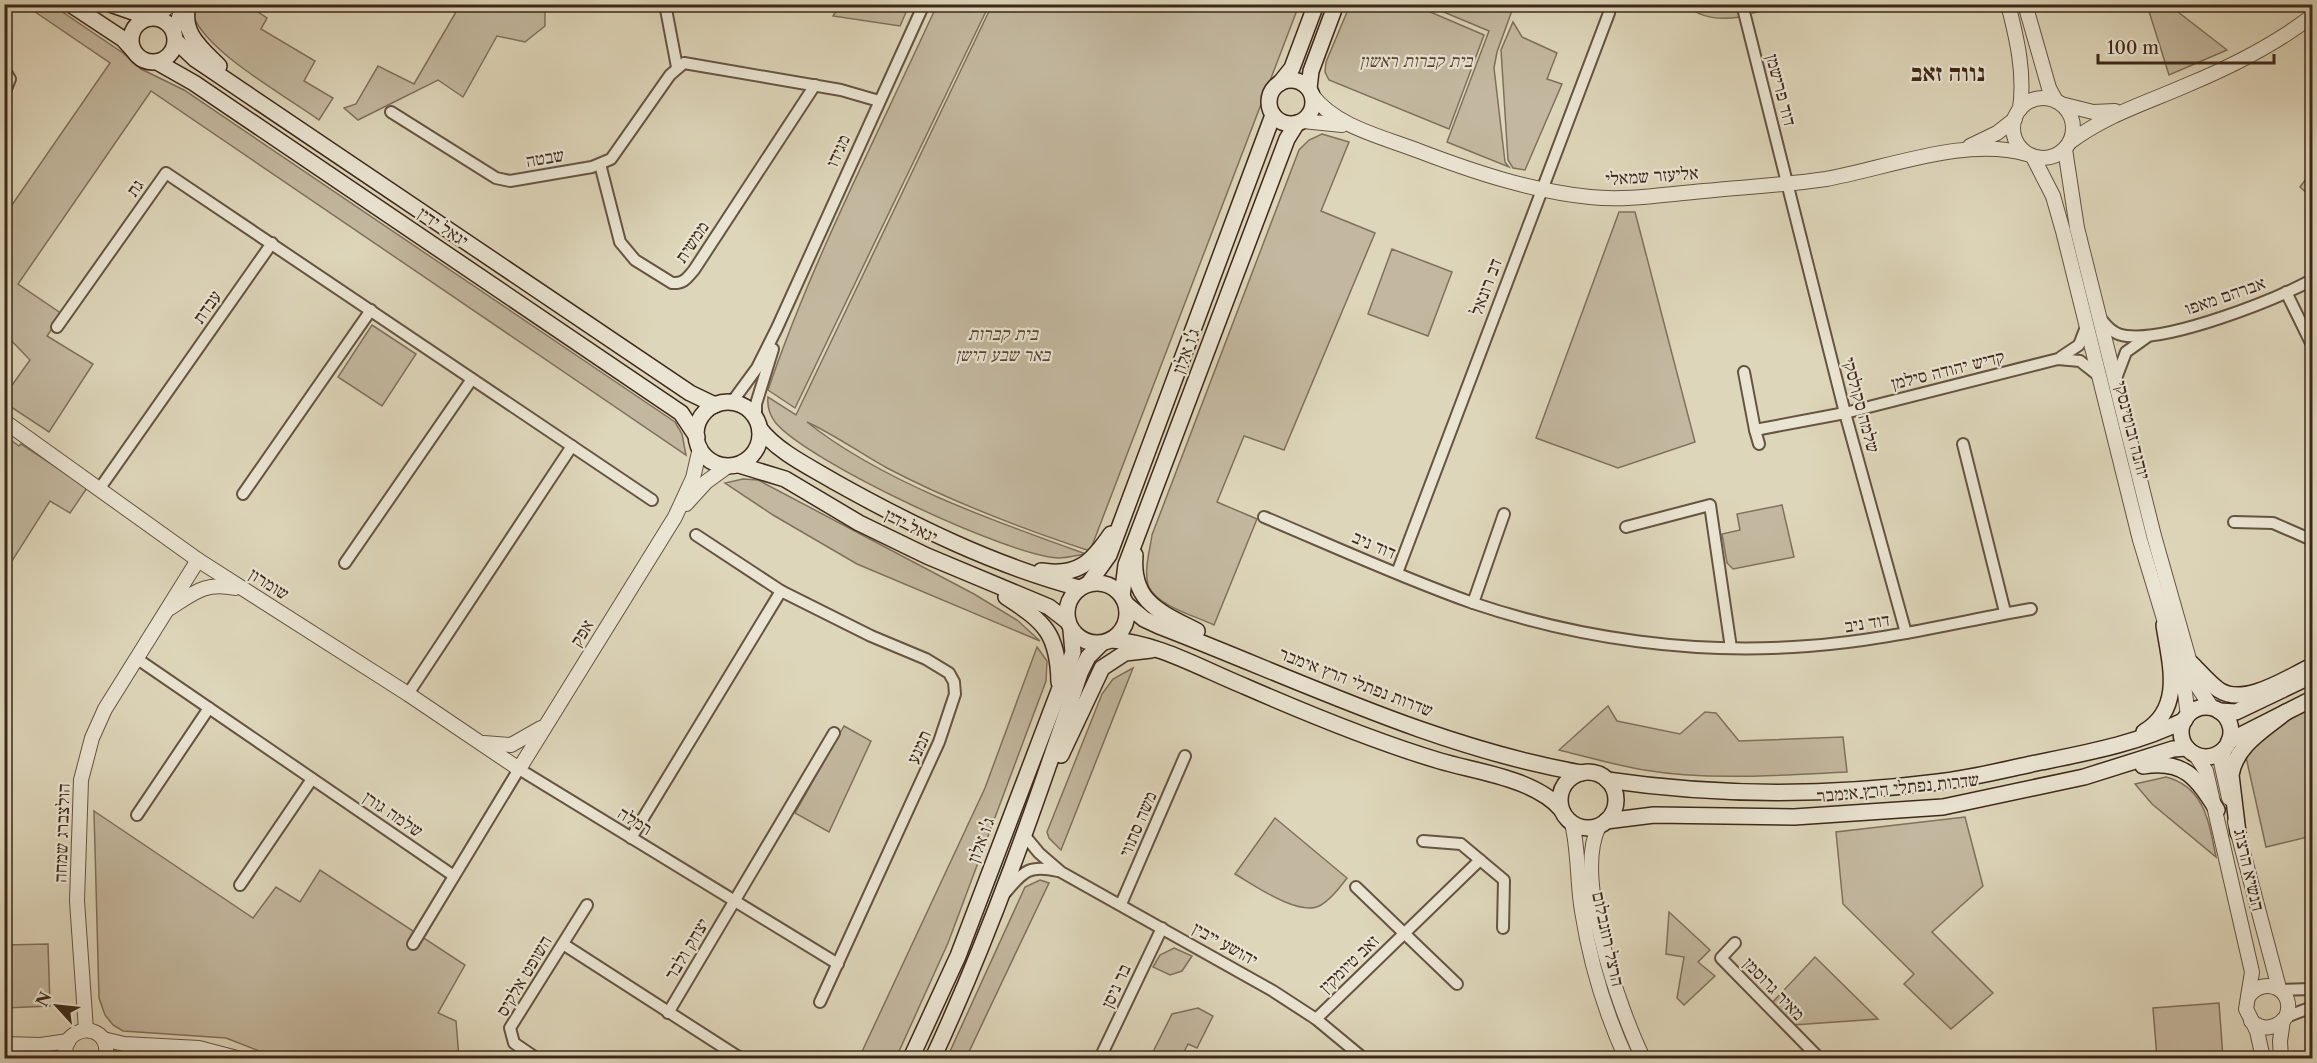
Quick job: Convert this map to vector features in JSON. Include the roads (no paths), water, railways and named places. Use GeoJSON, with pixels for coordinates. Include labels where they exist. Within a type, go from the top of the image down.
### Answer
{"type":"FeatureCollection","features":[{"type":"Feature","properties":{"kind":"main road"},"geometry":{"type":"LineString","coordinates":[[70,4],[123,39],[143,60],[157,62],[170,55],[175,36],[166,22],[110,4]]}},
{"type":"Feature","properties":{"kind":"main road"},"geometry":{"type":"LineString","coordinates":[[186,4],[185,17],[189,34],[254,99]]}},
{"type":"Feature","properties":{"kind":"main road"},"geometry":{"type":"LineString","coordinates":[[1281,83],[1292,68],[1316,4]]}},
{"type":"Feature","properties":{"kind":"main road"},"geometry":{"type":"LineString","coordinates":[[1310,92],[1292,80],[1281,83],[1275,87],[1269,101],[1274,115],[1284,123],[1300,122],[1312,110],[1311,71],[1336,4]]}},
{"type":"Feature","properties":{"kind":"main road"},"geometry":{"type":"LineString","coordinates":[[133,50],[134,30],[152,18]]}},
{"type":"Feature","properties":{"kind":"main road","name":"יגאל ידין"},"geometry":{"type":"LineString","coordinates":[[175,36],[195,58],[254,99],[680,387],[715,405]]}},
{"type":"Feature","properties":{"kind":"main road","name":"יגאל ידין"},"geometry":{"type":"LineString","coordinates":[[157,62],[194,83],[681,412],[698,442]]}},
{"type":"Feature","properties":{"kind":"main road","name":"ג'ו אלון"},"geometry":{"type":"LineString","coordinates":[[1084,586],[1108,555],[1125,514],[1274,115]]}},
{"type":"Feature","properties":{"kind":"main road","name":"ג'ו אלון"},"geometry":{"type":"LineString","coordinates":[[1124,600],[1126,565],[1287,139],[1300,122]]}},
{"type":"Feature","properties":{"kind":"main road"},"geometry":{"type":"LineString","coordinates":[[732,402],[746,407],[758,423],[758,447],[753,454],[733,465],[711,461],[698,442],[701,418],[715,405],[732,402]]}},
{"type":"Feature","properties":{"kind":"main road","name":"יגאל ידין"},"geometry":{"type":"LineString","coordinates":[[758,423],[780,447],[870,502],[1004,564],[1043,579],[1084,586]]}},
{"type":"Feature","properties":{"kind":"main road","name":"יגאל ידין"},"geometry":{"type":"LineString","coordinates":[[733,465],[785,479],[859,523],[979,579],[1049,607],[1069,626]]}},
{"type":"Feature","properties":{"kind":"main road"},"geometry":{"type":"LineString","coordinates":[[1004,564],[1044,572],[1073,571],[1094,558],[1125,514]]}},
{"type":"Feature","properties":{"kind":"main road"},"geometry":{"type":"LineString","coordinates":[[1136,538],[1136,581],[1146,600],[1160,612],[1274,672]]}},
{"type":"Feature","properties":{"kind":"main road"},"geometry":{"type":"LineString","coordinates":[[979,579],[1037,617],[1047,628],[1056,650],[1059,691]]}},
{"type":"Feature","properties":{"kind":"main road"},"geometry":{"type":"LineString","coordinates":[[933,1059],[976,964],[1025,836],[1080,673],[1088,657],[1106,642],[1125,625],[1124,600],[1108,584],[1084,586],[1068,602],[1069,626],[1084,641],[1106,642],[1129,641],[1154,649],[1292,707],[1395,746],[1530,787],[1553,799],[1572,823],[1585,828],[1602,823],[1614,810],[1614,791],[1607,780],[1595,773],[1581,773],[1573,777],[1564,787],[1561,795],[1561,809]]}},
{"type":"Feature","properties":{"kind":"main road","name":"שדרות נפתלי הרץ אימבר"},"geometry":{"type":"LineString","coordinates":[[1124,600],[1144,619],[1274,672],[1445,736],[1581,773]]}},
{"type":"Feature","properties":{"kind":"main road"},"geometry":{"type":"LineString","coordinates":[[2123,745],[2157,723],[2169,705],[2173,684],[2164,625]]}},
{"type":"Feature","properties":{"kind":"main road","name":"ג'ו אלון"},"geometry":{"type":"LineString","coordinates":[[911,1059],[958,956],[1059,691],[1073,652],[1069,626]]}},
{"type":"Feature","properties":{"kind":"main road"},"geometry":{"type":"LineString","coordinates":[[1030,821],[1102,668],[1125,653],[1154,649]]}},
{"type":"Feature","properties":{"kind":"main road"},"geometry":{"type":"LineString","coordinates":[[2191,663],[2218,689],[2236,695],[2258,691],[2313,666]]}},
{"type":"Feature","properties":{"kind":"main road"},"geometry":{"type":"LineString","coordinates":[[2313,675],[2236,712],[2199,708],[2186,718],[2181,734],[2191,751],[2214,755],[2227,745],[2313,699]]}},
{"type":"Feature","properties":{"kind":"main road"},"geometry":{"type":"LineString","coordinates":[[2216,710],[2230,724],[2227,745]]}},
{"type":"Feature","properties":{"kind":"main road"},"geometry":{"type":"LineString","coordinates":[[2238,833],[2232,766],[2245,745],[2286,712]]}},
{"type":"Feature","properties":{"kind":"main road","name":"שדרות נפתלי הרץ אימבר"},"geometry":{"type":"LineString","coordinates":[[1607,780],[1707,791],[1793,792],[1867,789],[1940,782],[2123,745],[2160,732],[2186,718]]}},
{"type":"Feature","properties":{"kind":"main road","name":"שדרות נפתלי הרץ אימבר"},"geometry":{"type":"LineString","coordinates":[[1602,823],[1654,815],[1794,817],[1943,807],[2050,786],[2173,749],[2191,751]]}},
{"type":"Feature","properties":{"kind":"main road"},"geometry":{"type":"LineString","coordinates":[[2095,774],[2167,763],[2200,782],[2217,810]]}},
{"type":"Feature","properties":{"kind":"street"},"geometry":{"type":"LineString","coordinates":[[152,18],[171,4]]}},
{"type":"Feature","properties":{"kind":"street"},"geometry":{"type":"LineString","coordinates":[[175,36],[186,4]]}},
{"type":"Feature","properties":{"kind":"street"},"geometry":{"type":"LineString","coordinates":[[665,4],[677,67]]}},
{"type":"Feature","properties":{"kind":"street","name":"מגידו"},"geometry":{"type":"LineString","coordinates":[[732,402],[757,368],[785,312],[924,4]]}},
{"type":"Feature","properties":{"kind":"street","name":"דוד פרישמן"},"geometry":{"type":"LineString","coordinates":[[1742,4],[1789,183]]}},
{"type":"Feature","properties":{"kind":"street"},"geometry":{"type":"LineString","coordinates":[[2008,4],[2019,55],[2023,88],[2017,114],[2017,142],[2030,155],[2050,158],[2105,119],[2189,84],[2294,30],[2313,16]]}},
{"type":"Feature","properties":{"kind":"street"},"geometry":{"type":"LineString","coordinates":[[2025,4],[2046,79],[2059,103],[2071,117],[2073,134],[2067,145]]}},
{"type":"Feature","properties":{"kind":"street","name":"דב רונאל"},"geometry":{"type":"LineString","coordinates":[[1397,573],[1609,13]]}},
{"type":"Feature","properties":{"kind":"street"},"geometry":{"type":"LineString","coordinates":[[600,164],[611,159],[677,67],[684,63],[694,62],[815,85],[879,101]]}},
{"type":"Feature","properties":{"kind":"street"},"geometry":{"type":"LineString","coordinates":[[4,69],[10,79],[4,94]]}},
{"type":"Feature","properties":{"kind":"street","name":"ממשית"},"geometry":{"type":"LineString","coordinates":[[600,164],[620,242],[635,260],[672,283],[686,281],[815,85]]}},
{"type":"Feature","properties":{"kind":"street","name":"אליעזר שמאלי"},"geometry":{"type":"LineString","coordinates":[[1310,92],[1327,112],[1361,128],[1487,176],[1592,198],[1625,198],[1826,179],[1952,152],[1983,148],[2030,155]]}},
{"type":"Feature","properties":{"kind":"street"},"geometry":{"type":"LineString","coordinates":[[2017,114],[2037,99],[2093,112],[2128,108]]}},
{"type":"Feature","properties":{"kind":"street","name":"שבטה"},"geometry":{"type":"LineString","coordinates":[[391,112],[503,182],[600,164]]}},
{"type":"Feature","properties":{"kind":"street","name":"אליעזר שמאלי"},"geometry":{"type":"LineString","coordinates":[[1952,152],[1985,139],[2017,114]]}},
{"type":"Feature","properties":{"kind":"street","name":"אליעזר שמאלי"},"geometry":{"type":"LineString","coordinates":[[1300,122],[1361,128]]}},
{"type":"Feature","properties":{"kind":"street","name":"יוהנה זבוטינסקי"},"geometry":{"type":"LineString","coordinates":[[2067,145],[2077,228],[2165,580],[2196,684],[2216,710]]}},
{"type":"Feature","properties":{"kind":"street","name":"יוהנה זבוטינסקי"},"geometry":{"type":"LineString","coordinates":[[2030,155],[2053,196],[2164,625],[2184,685],[2186,718]]}},
{"type":"Feature","properties":{"kind":"street","name":"גת"},"geometry":{"type":"LineString","coordinates":[[57,327],[166,173],[272,243]]}},
{"type":"Feature","properties":{"kind":"street","name":"שלמה סקולסקי"},"geometry":{"type":"LineString","coordinates":[[1789,183],[1845,412],[1906,633]]}},
{"type":"Feature","properties":{"kind":"street"},"geometry":{"type":"LineString","coordinates":[[272,243],[652,500]]}},
{"type":"Feature","properties":{"kind":"street","name":"עבדת"},"geometry":{"type":"LineString","coordinates":[[100,488],[272,243]]}},
{"type":"Feature","properties":{"kind":"street","name":"אברהם מאפו"},"geometry":{"type":"LineString","coordinates":[[2115,381],[2126,352],[2147,337],[2209,321],[2313,280]]}},
{"type":"Feature","properties":{"kind":"street"},"geometry":{"type":"LineString","coordinates":[[2286,292],[2313,345]]}},
{"type":"Feature","properties":{"kind":"street"},"geometry":{"type":"LineString","coordinates":[[243,494],[371,310]]}},
{"type":"Feature","properties":{"kind":"street","name":"מגידו"},"geometry":{"type":"LineString","coordinates":[[758,423],[760,388],[785,312]]}},
{"type":"Feature","properties":{"kind":"street","name":"אברהם מאפו"},"geometry":{"type":"LineString","coordinates":[[2099,316],[2107,328],[2117,333],[2147,337]]}},
{"type":"Feature","properties":{"kind":"street","name":"קדיש יהודה סילמן"},"geometry":{"type":"LineString","coordinates":[[2058,359],[2079,345],[2087,325]]}},
{"type":"Feature","properties":{"kind":"street","name":"קדיש יהודה סילמן"},"geometry":{"type":"LineString","coordinates":[[1755,430],[1845,412],[2058,359],[2080,361],[2099,376]]}},
{"type":"Feature","properties":{"kind":"street"},"geometry":{"type":"LineString","coordinates":[[1744,372],[1759,444]]}},
{"type":"Feature","properties":{"kind":"street"},"geometry":{"type":"LineString","coordinates":[[345,563],[472,379]]}},
{"type":"Feature","properties":{"kind":"street","name":"שומרון"},"geometry":{"type":"LineString","coordinates":[[4,422],[100,488],[198,560],[408,694],[519,769]]}},
{"type":"Feature","properties":{"kind":"street","name":"אפק"},"geometry":{"type":"LineString","coordinates":[[519,769],[675,517],[693,478],[698,442]]}},
{"type":"Feature","properties":{"kind":"street"},"geometry":{"type":"LineString","coordinates":[[1963,444],[2005,612]]}},
{"type":"Feature","properties":{"kind":"street"},"geometry":{"type":"LineString","coordinates":[[408,694],[572,446]]}},
{"type":"Feature","properties":{"kind":"street","name":"אפק"},"geometry":{"type":"LineString","coordinates":[[675,517],[706,482],[733,465]]}},
{"type":"Feature","properties":{"kind":"street"},"geometry":{"type":"LineString","coordinates":[[1626,527],[1710,505],[1731,648]]}},
{"type":"Feature","properties":{"kind":"street"},"geometry":{"type":"LineString","coordinates":[[1473,603],[1504,514]]}},
{"type":"Feature","properties":{"kind":"street","name":"דוד ניב"},"geometry":{"type":"LineString","coordinates":[[1264,517],[1473,603],[1562,628],[1656,644],[1731,648],[1807,646],[1906,633],[2005,612],[2031,609]]}},
{"type":"Feature","properties":{"kind":"street"},"geometry":{"type":"LineString","coordinates":[[2234,522],[2273,523],[2313,540]]}},
{"type":"Feature","properties":{"kind":"street","name":"תמנע"},"geometry":{"type":"LineString","coordinates":[[696,535],[781,591],[871,636],[927,659],[949,673],[954,682],[953,705],[939,742],[819,1002]]}},
{"type":"Feature","properties":{"kind":"street","name":"הולצברג שמחה"},"geometry":{"type":"LineString","coordinates":[[86,1030],[77,901],[81,780],[92,738],[136,658],[198,560]]}},
{"type":"Feature","properties":{"kind":"street"},"geometry":{"type":"LineString","coordinates":[[166,610],[209,586],[217,584],[246,591]]}},
{"type":"Feature","properties":{"kind":"street"},"geometry":{"type":"LineString","coordinates":[[631,838],[781,591]]}},
{"type":"Feature","properties":{"kind":"street","name":"שלמה גורן"},"geometry":{"type":"LineString","coordinates":[[136,658],[454,876]]}},
{"type":"Feature","properties":{"kind":"street"},"geometry":{"type":"LineString","coordinates":[[137,815],[209,708]]}},
{"type":"Feature","properties":{"kind":"street"},"geometry":{"type":"LineString","coordinates":[[478,742],[511,745],[535,733],[549,721]]}},
{"type":"Feature","properties":{"kind":"street"},"geometry":{"type":"LineString","coordinates":[[735,902],[834,733]]}},
{"type":"Feature","properties":{"kind":"street","name":"הנשיא הרצוג"},"geometry":{"type":"LineString","coordinates":[[2227,745],[2222,774],[2280,989]]}},
{"type":"Feature","properties":{"kind":"street","name":"הנשיא הרצוג"},"geometry":{"type":"LineString","coordinates":[[2191,751],[2206,771],[2217,810],[2252,972],[2248,997]]}},
{"type":"Feature","properties":{"kind":"street","name":"משה סתווי"},"geometry":{"type":"LineString","coordinates":[[1121,904],[1185,756]]}},
{"type":"Feature","properties":{"kind":"street"},"geometry":{"type":"LineString","coordinates":[[412,944],[519,769]]}},
{"type":"Feature","properties":{"kind":"street","name":"רמלה"},"geometry":{"type":"LineString","coordinates":[[519,769],[838,964]]}},
{"type":"Feature","properties":{"kind":"street"},"geometry":{"type":"LineString","coordinates":[[240,885],[312,779]]}},
{"type":"Feature","properties":{"kind":"street","name":"הרצל רוזנבלום"},"geometry":{"type":"LineString","coordinates":[[1572,823],[1581,910],[1588,942],[1602,997],[1626,1059]]}},
{"type":"Feature","properties":{"kind":"street","name":"הרצל רוזנבלום"},"geometry":{"type":"LineString","coordinates":[[1602,823],[1591,848],[1596,908],[1616,993],[1643,1059]]}},
{"type":"Feature","properties":{"kind":"street","name":"יהושע ייבין"},"geometry":{"type":"LineString","coordinates":[[1025,836],[1039,853],[1061,872],[1218,959],[1316,1019],[1363,1059]]}},
{"type":"Feature","properties":{"kind":"street"},"geometry":{"type":"LineString","coordinates":[[1423,841],[1461,844],[1504,880],[1503,928]]}},
{"type":"Feature","properties":{"kind":"street","name":"זאב טיומקין"},"geometry":{"type":"LineString","coordinates":[[1316,1019],[1480,860]]}},
{"type":"Feature","properties":{"kind":"street","name":"יהושע ייבין"},"geometry":{"type":"LineString","coordinates":[[1001,899],[1026,871],[1037,867],[1061,872]]}},
{"type":"Feature","properties":{"kind":"street","name":"זאב טיומקין"},"geometry":{"type":"LineString","coordinates":[[1356,887],[1457,984]]}},
{"type":"Feature","properties":{"kind":"street","name":"יצחק ולבר"},"geometry":{"type":"LineString","coordinates":[[668,1012],[735,902]]}},
{"type":"Feature","properties":{"kind":"street","name":"השופט אלקיס"},"geometry":{"type":"LineString","coordinates":[[536,1059],[514,1043],[510,1028],[587,905]]}},
{"type":"Feature","properties":{"kind":"street","name":"בר ניסן"},"geometry":{"type":"LineString","coordinates":[[1100,1059],[1162,928]]}},
{"type":"Feature","properties":{"kind":"street","name":"מאיר גרוסמן"},"geometry":{"type":"LineString","coordinates":[[1735,943],[1720,958],[1812,1056]]}},
{"type":"Feature","properties":{"kind":"street"},"geometry":{"type":"LineString","coordinates":[[563,944],[740,1059]]}},
{"type":"Feature","properties":{"kind":"street"},"geometry":{"type":"LineString","coordinates":[[2263,1059],[2258,1030],[2246,1009],[2248,997],[2258,987],[2313,989]]}},
{"type":"Feature","properties":{"kind":"street"},"geometry":{"type":"LineString","coordinates":[[2280,989],[2288,1003],[2280,1041],[2281,1059]]}},
{"type":"Feature","properties":{"kind":"street"},"geometry":{"type":"LineString","coordinates":[[2251,1021],[2267,1028],[2313,1007]]}},
{"type":"Feature","properties":{"kind":"street"},"geometry":{"type":"LineString","coordinates":[[67,1059],[68,1041],[75,1033],[86,1030],[95,1032],[103,1039],[107,1049],[105,1059]]}},
{"type":"Feature","properties":{"kind":"street"},"geometry":{"type":"LineString","coordinates":[[103,1039],[124,1044],[199,1048],[237,1059]]}},
{"type":"Feature","properties":{"kind":"street"},"geometry":{"type":"LineString","coordinates":[[4,1044],[41,1045],[68,1041]]}},
{"type":"Feature","properties":{"kind":"district","name":"נווה זאב"},"geometry":{"type":"Point","coordinates":[1948,73]}},
{"type":"Feature","properties":{"kind":"park label","name":"בית קברות ראשון"},"geometry":{"type":"Point","coordinates":[1416,61]}},
{"type":"Feature","properties":{"kind":"park label","name":"בית קברות באר שבע הישן"},"geometry":{"type":"Point","coordinates":[1003,344]}}]}
